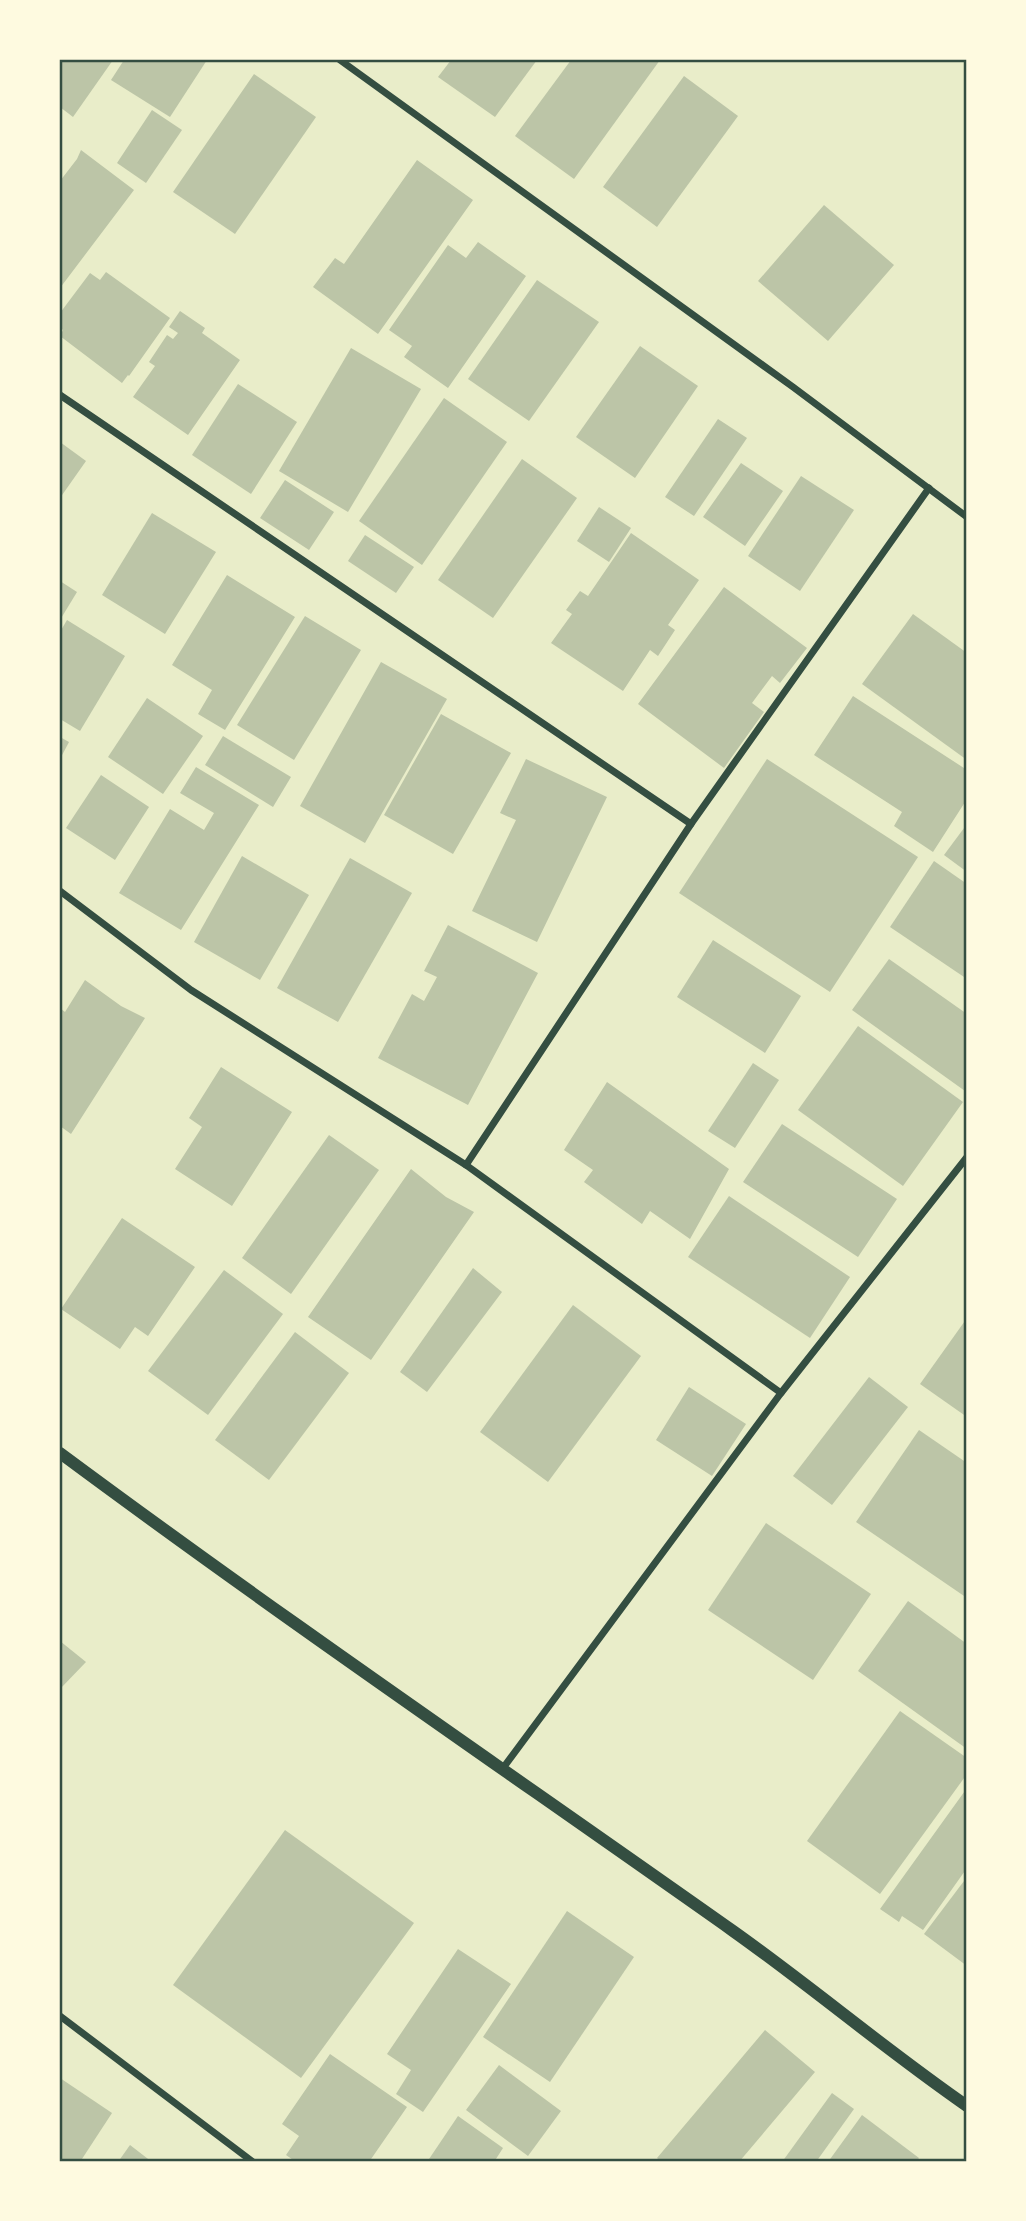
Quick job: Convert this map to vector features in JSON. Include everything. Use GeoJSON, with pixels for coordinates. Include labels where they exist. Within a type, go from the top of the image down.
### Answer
{"type":"FeatureCollection","features":[{"type":"Feature","properties":{"kind":"street"},"geometry":{"type":"LineString","coordinates":[[341,60],[793,387],[967,517]]}},
{"type":"Feature","properties":{"kind":"street"},"geometry":{"type":"LineString","coordinates":[[60,396],[691,824]]}},
{"type":"Feature","properties":{"kind":"street"},"geometry":{"type":"LineString","coordinates":[[466,1165],[691,824],[929,488]]}},
{"type":"Feature","properties":{"kind":"street"},"geometry":{"type":"LineString","coordinates":[[60,891],[191,990],[466,1165],[781,1393]]}},
{"type":"Feature","properties":{"kind":"street"},"geometry":{"type":"LineString","coordinates":[[503,1768],[781,1393],[967,1157]]}},
{"type":"Feature","properties":{"kind":"street"},"geometry":{"type":"LineString","coordinates":[[60,1453],[212,1566],[738,1935],[967,2106]]}},
{"type":"Feature","properties":{"kind":"street"},"geometry":{"type":"LineString","coordinates":[[60,2016],[253,2161]]}},
{"type":"Feature","properties":{"kind":"building"},"geometry":{"type":"Polygon","coordinates":[[[60,60],[113,60],[73,117],[60,107],[60,60]]]}},
{"type":"Feature","properties":{"kind":"building"},"geometry":{"type":"Polygon","coordinates":[[[124,60],[207,60],[170,117],[111,80],[124,60]]]}},
{"type":"Feature","properties":{"kind":"building"},"geometry":{"type":"Polygon","coordinates":[[[451,60],[537,60],[495,117],[438,77],[451,60]]]}},
{"type":"Feature","properties":{"kind":"building"},"geometry":{"type":"Polygon","coordinates":[[[571,60],[660,60],[574,179],[515,136],[571,60]]]}},
{"type":"Feature","properties":{"kind":"building"},"geometry":{"type":"Polygon","coordinates":[[[254,74],[316,117],[235,234],[173,192],[254,74]]]}},
{"type":"Feature","properties":{"kind":"building"},"geometry":{"type":"Polygon","coordinates":[[[684,76],[738,116],[657,227],[603,187],[684,76]]]}},
{"type":"Feature","properties":{"kind":"building"},"geometry":{"type":"Polygon","coordinates":[[[152,110],[182,130],[146,183],[117,163],[152,110]]]}},
{"type":"Feature","properties":{"kind":"building"},"geometry":{"type":"Polygon","coordinates":[[[81,150],[134,190],[60,288],[60,181],[81,150]]]}},
{"type":"Feature","properties":{"kind":"building"},"geometry":{"type":"Polygon","coordinates":[[[417,160],[473,200],[378,334],[313,287],[335,258],[344,264],[417,160]]]}},
{"type":"Feature","properties":{"kind":"building"},"geometry":{"type":"Polygon","coordinates":[[[824,205],[894,265],[828,341],[758,281],[824,205]]]}},
{"type":"Feature","properties":{"kind":"building"},"geometry":{"type":"Polygon","coordinates":[[[478,242],[526,276],[448,388],[404,357],[412,346],[389,330],[448,245],[466,258],[478,242]]]}},
{"type":"Feature","properties":{"kind":"building"},"geometry":{"type":"Polygon","coordinates":[[[106,272],[170,318],[122,383],[60,336],[63,330],[60,327],[60,313],[90,273],[100,280],[106,272]]]}},
{"type":"Feature","properties":{"kind":"building"},"geometry":{"type":"Polygon","coordinates":[[[537,280],[599,322],[529,421],[468,379],[537,280]]]}},
{"type":"Feature","properties":{"kind":"building"},"geometry":{"type":"Polygon","coordinates":[[[180,311],[205,328],[202,333],[240,360],[188,435],[133,397],[155,366],[149,362],[167,335],[173,339],[178,333],[169,327],[180,311]]]}},
{"type":"Feature","properties":{"kind":"building"},"geometry":{"type":"Polygon","coordinates":[[[640,346],[698,386],[635,478],[576,437],[640,346]]]}},
{"type":"Feature","properties":{"kind":"building"},"geometry":{"type":"Polygon","coordinates":[[[351,348],[421,389],[348,512],[279,471],[351,348]]]}},
{"type":"Feature","properties":{"kind":"building"},"geometry":{"type":"Polygon","coordinates":[[[238,384],[297,422],[251,494],[192,455],[238,384]]]}},
{"type":"Feature","properties":{"kind":"building"},"geometry":{"type":"Polygon","coordinates":[[[444,398],[507,442],[422,565],[359,521],[444,398]]]}},
{"type":"Feature","properties":{"kind":"building"},"geometry":{"type":"Polygon","coordinates":[[[718,419],[747,438],[694,516],[665,497],[718,419]]]}},
{"type":"Feature","properties":{"kind":"building"},"geometry":{"type":"Polygon","coordinates":[[[60,442],[86,461],[60,498],[60,442]]]}},
{"type":"Feature","properties":{"kind":"building"},"geometry":{"type":"Polygon","coordinates":[[[522,459],[577,498],[493,618],[438,580],[522,459]]]}},
{"type":"Feature","properties":{"kind":"building"},"geometry":{"type":"Polygon","coordinates":[[[741,463],[783,491],[745,546],[703,517],[741,463]]]}},
{"type":"Feature","properties":{"kind":"building"},"geometry":{"type":"Polygon","coordinates":[[[801,476],[854,510],[800,591],[748,556],[801,476]]]}},
{"type":"Feature","properties":{"kind":"building"},"geometry":{"type":"Polygon","coordinates":[[[285,480],[334,512],[309,550],[260,518],[285,480]]]}},
{"type":"Feature","properties":{"kind":"building"},"geometry":{"type":"Polygon","coordinates":[[[599,507],[631,528],[609,562],[577,541],[599,507]]]}},
{"type":"Feature","properties":{"kind":"building"},"geometry":{"type":"Polygon","coordinates":[[[152,513],[216,552],[165,634],[102,595],[152,513]]]}},
{"type":"Feature","properties":{"kind":"building"},"geometry":{"type":"Polygon","coordinates":[[[631,533],[699,580],[668,625],[675,630],[658,656],[650,650],[623,691],[551,643],[572,614],[566,610],[580,591],[588,596],[631,533]]]}},
{"type":"Feature","properties":{"kind":"building"},"geometry":{"type":"Polygon","coordinates":[[[365,535],[414,567],[396,593],[348,561],[365,535]]]}},
{"type":"Feature","properties":{"kind":"building"},"geometry":{"type":"Polygon","coordinates":[[[227,575],[295,617],[225,730],[198,714],[212,690],[172,665],[227,575]]]}},
{"type":"Feature","properties":{"kind":"building"},"geometry":{"type":"Polygon","coordinates":[[[60,581],[77,592],[60,620],[60,581]]]}},
{"type":"Feature","properties":{"kind":"building"},"geometry":{"type":"Polygon","coordinates":[[[724,587],[807,648],[780,683],[772,676],[752,703],[764,712],[724,768],[638,704],[724,587]]]}},
{"type":"Feature","properties":{"kind":"building"},"geometry":{"type":"Polygon","coordinates":[[[913,614],[967,653],[967,760],[862,684],[913,614]]]}},
{"type":"Feature","properties":{"kind":"building"},"geometry":{"type":"Polygon","coordinates":[[[305,616],[361,650],[294,760],[237,725],[305,616]]]}},
{"type":"Feature","properties":{"kind":"building"},"geometry":{"type":"Polygon","coordinates":[[[67,620],[125,656],[80,731],[60,719],[60,632],[67,620]]]}},
{"type":"Feature","properties":{"kind":"building"},"geometry":{"type":"Polygon","coordinates":[[[381,662],[447,699],[365,843],[300,806],[381,662]]]}},
{"type":"Feature","properties":{"kind":"building"},"geometry":{"type":"Polygon","coordinates":[[[853,696],[967,770],[967,799],[933,852],[894,826],[902,812],[814,755],[853,696]]]}},
{"type":"Feature","properties":{"kind":"building"},"geometry":{"type":"Polygon","coordinates":[[[147,698],[203,736],[163,794],[108,757],[147,698]]]}},
{"type":"Feature","properties":{"kind":"building"},"geometry":{"type":"Polygon","coordinates":[[[441,714],[511,753],[453,854],[384,815],[441,714]]]}},
{"type":"Feature","properties":{"kind":"building"},"geometry":{"type":"Polygon","coordinates":[[[223,736],[291,777],[273,807],[205,765],[223,736]]]}},
{"type":"Feature","properties":{"kind":"building"},"geometry":{"type":"Polygon","coordinates":[[[60,737],[69,742],[60,759],[60,737]]]}},
{"type":"Feature","properties":{"kind":"building"},"geometry":{"type":"Polygon","coordinates":[[[526,759],[607,797],[537,942],[472,911],[516,820],[500,813],[526,759]]]}},
{"type":"Feature","properties":{"kind":"building"},"geometry":{"type":"Polygon","coordinates":[[[767,759],[918,857],[830,992],[679,893],[767,759]]]}},
{"type":"Feature","properties":{"kind":"building"},"geometry":{"type":"Polygon","coordinates":[[[196,767],[259,805],[181,930],[119,893],[170,809],[204,830],[214,813],[180,793],[196,767]]]}},
{"type":"Feature","properties":{"kind":"building"},"geometry":{"type":"Polygon","coordinates":[[[101,775],[149,807],[115,860],[66,828],[101,775]]]}},
{"type":"Feature","properties":{"kind":"building"},"geometry":{"type":"Polygon","coordinates":[[[967,824],[967,872],[944,855],[967,824]]]}},
{"type":"Feature","properties":{"kind":"building"},"geometry":{"type":"Polygon","coordinates":[[[242,856],[309,895],[260,980],[194,942],[242,856]]]}},
{"type":"Feature","properties":{"kind":"building"},"geometry":{"type":"Polygon","coordinates":[[[350,858],[412,893],[338,1022],[277,988],[350,858]]]}},
{"type":"Feature","properties":{"kind":"building"},"geometry":{"type":"Polygon","coordinates":[[[934,861],[967,884],[967,979],[890,927],[934,861]]]}},
{"type":"Feature","properties":{"kind":"building"},"geometry":{"type":"Polygon","coordinates":[[[448,925],[538,973],[468,1105],[378,1058],[412,994],[424,1001],[437,977],[424,971],[448,925]]]}},
{"type":"Feature","properties":{"kind":"building"},"geometry":{"type":"Polygon","coordinates":[[[713,940],[801,996],[765,1053],[677,997],[713,940]]]}},
{"type":"Feature","properties":{"kind":"building"},"geometry":{"type":"Polygon","coordinates":[[[889,959],[967,1014],[965,1091],[852,1010],[889,959]]]}},
{"type":"Feature","properties":{"kind":"building"},"geometry":{"type":"Polygon","coordinates":[[[85,980],[121,1006],[145,1018],[71,1134],[60,1126],[60,1008],[65,1012],[85,980]]]}},
{"type":"Feature","properties":{"kind":"building"},"geometry":{"type":"Polygon","coordinates":[[[858,1026],[963,1102],[903,1186],[798,1110],[858,1026]]]}},
{"type":"Feature","properties":{"kind":"building"},"geometry":{"type":"Polygon","coordinates":[[[753,1063],[779,1080],[735,1148],[708,1131],[753,1063]]]}},
{"type":"Feature","properties":{"kind":"building"},"geometry":{"type":"Polygon","coordinates":[[[221,1067],[292,1112],[232,1206],[175,1169],[202,1127],[189,1118],[221,1067]]]}},
{"type":"Feature","properties":{"kind":"building"},"geometry":{"type":"Polygon","coordinates":[[[607,1082],[729,1169],[690,1239],[650,1211],[642,1224],[584,1182],[593,1170],[564,1150],[607,1082]]]}},
{"type":"Feature","properties":{"kind":"building"},"geometry":{"type":"Polygon","coordinates":[[[782,1124],[897,1199],[858,1257],[743,1182],[782,1124]]]}},
{"type":"Feature","properties":{"kind":"building"},"geometry":{"type":"Polygon","coordinates":[[[329,1135],[379,1170],[291,1294],[242,1258],[329,1135]]]}},
{"type":"Feature","properties":{"kind":"building"},"geometry":{"type":"Polygon","coordinates":[[[411,1169],[446,1197],[474,1212],[371,1360],[308,1317],[411,1169]]]}},
{"type":"Feature","properties":{"kind":"building"},"geometry":{"type":"Polygon","coordinates":[[[729,1196],[850,1277],[810,1338],[688,1257],[729,1196]]]}},
{"type":"Feature","properties":{"kind":"building"},"geometry":{"type":"Polygon","coordinates":[[[122,1218],[195,1267],[148,1336],[135,1327],[120,1349],[61,1309],[122,1218]]]}},
{"type":"Feature","properties":{"kind":"building"},"geometry":{"type":"Polygon","coordinates":[[[473,1268],[502,1292],[427,1392],[400,1372],[473,1268]]]}},
{"type":"Feature","properties":{"kind":"building"},"geometry":{"type":"Polygon","coordinates":[[[224,1270],[283,1314],[208,1415],[148,1371],[224,1270]]]}},
{"type":"Feature","properties":{"kind":"building"},"geometry":{"type":"Polygon","coordinates":[[[573,1305],[641,1356],[548,1482],[480,1432],[573,1305]]]}},
{"type":"Feature","properties":{"kind":"building"},"geometry":{"type":"Polygon","coordinates":[[[967,1318],[967,1417],[920,1384],[967,1318]]]}},
{"type":"Feature","properties":{"kind":"building"},"geometry":{"type":"Polygon","coordinates":[[[295,1332],[349,1373],[269,1480],[215,1440],[295,1332]]]}},
{"type":"Feature","properties":{"kind":"building"},"geometry":{"type":"Polygon","coordinates":[[[869,1377],[908,1407],[832,1505],[793,1476],[869,1377]]]}},
{"type":"Feature","properties":{"kind":"building"},"geometry":{"type":"Polygon","coordinates":[[[689,1387],[746,1424],[712,1476],[656,1440],[689,1387]]]}},
{"type":"Feature","properties":{"kind":"building"},"geometry":{"type":"Polygon","coordinates":[[[919,1430],[967,1463],[967,1598],[856,1522],[919,1430]]]}},
{"type":"Feature","properties":{"kind":"building"},"geometry":{"type":"Polygon","coordinates":[[[766,1523],[871,1594],[813,1680],[708,1610],[766,1523]]]}},
{"type":"Feature","properties":{"kind":"building"},"geometry":{"type":"Polygon","coordinates":[[[908,1601],[967,1644],[967,1749],[858,1671],[908,1601]]]}},
{"type":"Feature","properties":{"kind":"building"},"geometry":{"type":"Polygon","coordinates":[[[60,1641],[86,1662],[60,1689],[60,1641]]]}},
{"type":"Feature","properties":{"kind":"building"},"geometry":{"type":"Polygon","coordinates":[[[900,1711],[967,1758],[967,1774],[880,1894],[807,1841],[900,1711]]]}},
{"type":"Feature","properties":{"kind":"building"},"geometry":{"type":"Polygon","coordinates":[[[967,1788],[967,1868],[923,1930],[902,1916],[899,1922],[880,1909],[967,1788]]]}},
{"type":"Feature","properties":{"kind":"building"},"geometry":{"type":"Polygon","coordinates":[[[285,1830],[414,1923],[301,2078],[173,1985],[285,1830]]]}},
{"type":"Feature","properties":{"kind":"building"},"geometry":{"type":"Polygon","coordinates":[[[967,1877],[967,1966],[924,1934],[967,1877]]]}},
{"type":"Feature","properties":{"kind":"building"},"geometry":{"type":"Polygon","coordinates":[[[567,1911],[634,1957],[550,2082],[483,2037],[567,1911]]]}},
{"type":"Feature","properties":{"kind":"building"},"geometry":{"type":"Polygon","coordinates":[[[458,1949],[511,1984],[423,2112],[396,2094],[411,2070],[387,2054],[458,1949]]]}},
{"type":"Feature","properties":{"kind":"building"},"geometry":{"type":"Polygon","coordinates":[[[765,2030],[815,2072],[739,2162],[661,2162],[657,2158],[765,2030]]]}},
{"type":"Feature","properties":{"kind":"building"},"geometry":{"type":"Polygon","coordinates":[[[330,2054],[407,2107],[369,2162],[296,2162],[286,2155],[299,2136],[282,2124],[330,2054]]]}},
{"type":"Feature","properties":{"kind":"building"},"geometry":{"type":"Polygon","coordinates":[[[499,2065],[561,2111],[528,2156],[466,2110],[499,2065]]]}},
{"type":"Feature","properties":{"kind":"building"},"geometry":{"type":"Polygon","coordinates":[[[60,2078],[112,2113],[80,2162],[60,2162],[60,2078]]]}},
{"type":"Feature","properties":{"kind":"building"},"geometry":{"type":"Polygon","coordinates":[[[832,2093],[854,2109],[816,2162],[782,2162],[832,2093]]]}},
{"type":"Feature","properties":{"kind":"building"},"geometry":{"type":"Polygon","coordinates":[[[862,2115],[919,2158],[916,2162],[828,2162],[862,2115]]]}},
{"type":"Feature","properties":{"kind":"building"},"geometry":{"type":"Polygon","coordinates":[[[458,2116],[503,2148],[494,2162],[427,2162],[458,2116]]]}},
{"type":"Feature","properties":{"kind":"building"},"geometry":{"type":"Polygon","coordinates":[[[130,2145],[152,2162],[118,2162],[130,2145]]]}}]}
